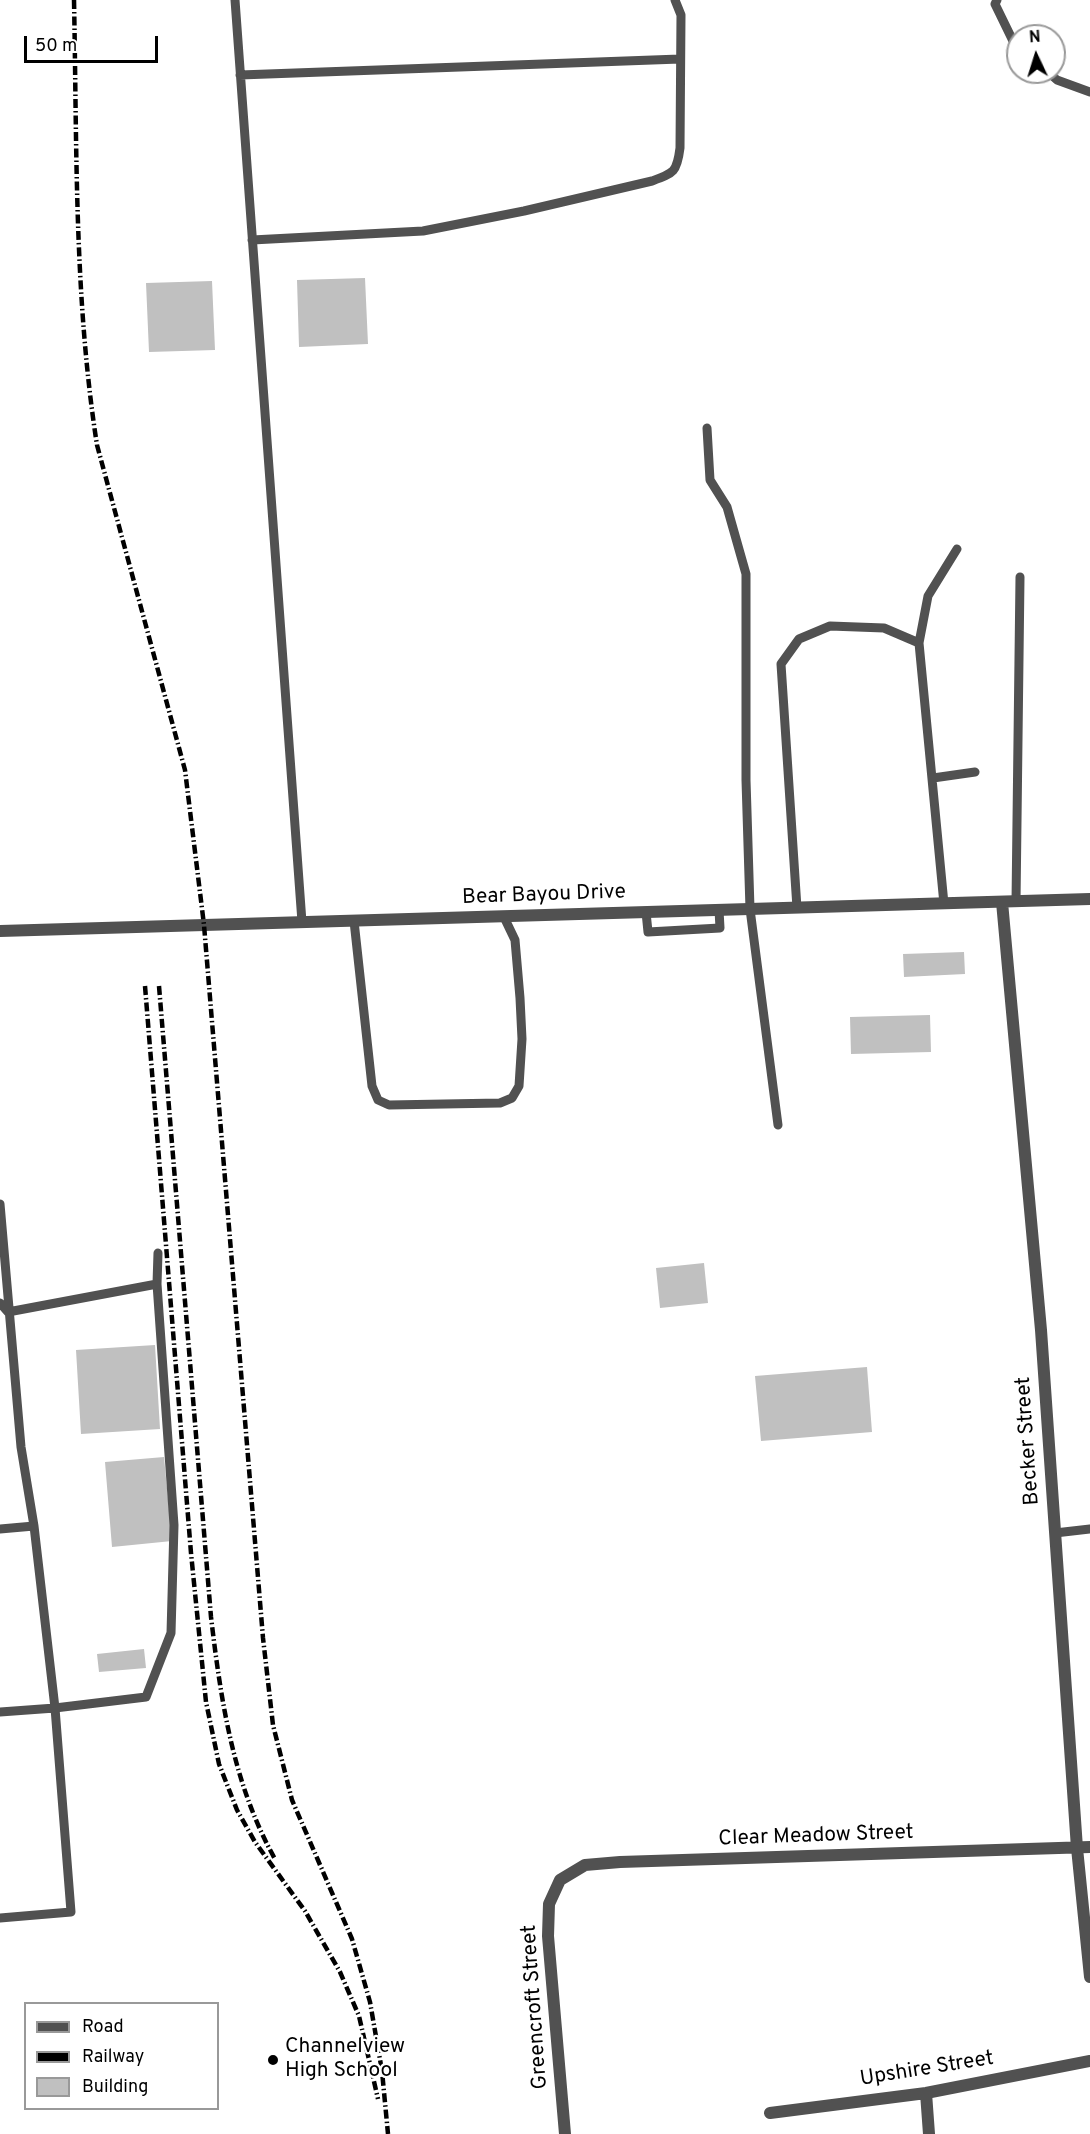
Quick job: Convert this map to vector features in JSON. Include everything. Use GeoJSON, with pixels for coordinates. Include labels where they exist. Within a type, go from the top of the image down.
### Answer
{"type":"FeatureCollection","features":[{"type":"Feature","properties":{"kind":"street","name":"Bear Bayou Drive"},"geometry":{"type":"LineString","coordinates":[[0,931],[1090,899]]}},
{"type":"Feature","properties":{"kind":"street","name":"Becker Street"},"geometry":{"type":"LineString","coordinates":[[1002,902],[1040,1316],[1077,1848],[1090,1977]]}},
{"type":"Feature","properties":{"kind":"street","name":"Clear Meadow Street"},"geometry":{"type":"LineString","coordinates":[[560,1880],[585,1865],[621,1862],[1090,1847]]}},
{"type":"Feature","properties":{"kind":"street","name":"Greencroft Street"},"geometry":{"type":"LineString","coordinates":[[560,1880],[549,1904],[548,1936],[565,2134]]}},
{"type":"Feature","properties":{"kind":"street","name":"Upshire Street"},"geometry":{"type":"LineString","coordinates":[[770,2114],[926,2093],[1090,2061]]}},
{"type":"Feature","properties":{"kind":"street"},"geometry":{"type":"LineString","coordinates":[[926,2093],[928,2134]]}},
{"type":"Feature","properties":{"kind":"lane"},"geometry":{"type":"LineString","coordinates":[[235,0],[302,922]]}},
{"type":"Feature","properties":{"kind":"lane"},"geometry":{"type":"LineString","coordinates":[[252,240],[423,231],[525,211],[652,181],[672,173],[678,165],[680,148],[681,15],[675,0]]}},
{"type":"Feature","properties":{"kind":"lane"},"geometry":{"type":"LineString","coordinates":[[997,0],[995,4],[1006,26]]}},
{"type":"Feature","properties":{"kind":"lane"},"geometry":{"type":"LineString","coordinates":[[240,75],[680,59]]}},
{"type":"Feature","properties":{"kind":"lane"},"geometry":{"type":"LineString","coordinates":[[1066,83],[1090,92]]}},
{"type":"Feature","properties":{"kind":"lane"},"geometry":{"type":"LineString","coordinates":[[707,428],[710,480],[727,507],[746,574],[746,780],[750,909],[778,1125]]}},
{"type":"Feature","properties":{"kind":"lane"},"geometry":{"type":"LineString","coordinates":[[944,904],[920,643],[928,596],[957,549]]}},
{"type":"Feature","properties":{"kind":"lane"},"geometry":{"type":"LineString","coordinates":[[1016,902],[1020,577]]}},
{"type":"Feature","properties":{"kind":"lane"},"geometry":{"type":"LineString","coordinates":[[797,908],[781,664],[799,639],[830,626],[884,628],[920,643]]}},
{"type":"Feature","properties":{"kind":"lane"},"geometry":{"type":"LineString","coordinates":[[933,778],[975,772]]}},
{"type":"Feature","properties":{"kind":"lane"},"geometry":{"type":"LineString","coordinates":[[646,912],[648,932],[720,928],[719,910]]}},
{"type":"Feature","properties":{"kind":"lane"},"geometry":{"type":"LineString","coordinates":[[354,921],[372,1086],[378,1100],[389,1105],[500,1103],[512,1098],[519,1086],[522,1039],[514,940],[504,916]]}},
{"type":"Feature","properties":{"kind":"lane"},"geometry":{"type":"LineString","coordinates":[[0,1204],[21,1447],[34,1526],[55,1708],[71,1912],[0,1918]]}},
{"type":"Feature","properties":{"kind":"lane"},"geometry":{"type":"LineString","coordinates":[[0,1712],[146,1697],[171,1633],[174,1525],[157,1284],[158,1253]]}},
{"type":"Feature","properties":{"kind":"lane"},"geometry":{"type":"LineString","coordinates":[[8,1312],[157,1284]]}},
{"type":"Feature","properties":{"kind":"lane"},"geometry":{"type":"LineString","coordinates":[[0,1303],[8,1312]]}},
{"type":"Feature","properties":{"kind":"lane"},"geometry":{"type":"LineString","coordinates":[[0,1529],[34,1526]]}},
{"type":"Feature","properties":{"kind":"lane"},"geometry":{"type":"LineString","coordinates":[[1055,1533],[1090,1529]]}},
{"type":"Feature","properties":{"kind":"building"},"geometry":{"type":"Polygon","coordinates":[[[365,278],[368,344],[299,347],[297,280],[365,278]]]}},
{"type":"Feature","properties":{"kind":"building"},"geometry":{"type":"Polygon","coordinates":[[[212,281],[215,350],[149,352],[146,283],[212,281]]]}},
{"type":"Feature","properties":{"kind":"building"},"geometry":{"type":"Polygon","coordinates":[[[964,952],[965,974],[904,977],[903,954],[964,952]]]}},
{"type":"Feature","properties":{"kind":"building"},"geometry":{"type":"Polygon","coordinates":[[[930,1015],[931,1052],[851,1054],[850,1017],[930,1015]]]}},
{"type":"Feature","properties":{"kind":"building"},"geometry":{"type":"Polygon","coordinates":[[[704,1263],[708,1303],[660,1308],[656,1268],[704,1263]]]}},
{"type":"Feature","properties":{"kind":"building"},"geometry":{"type":"Polygon","coordinates":[[[155,1345],[160,1429],[81,1434],[76,1350],[155,1345]]]}},
{"type":"Feature","properties":{"kind":"building"},"geometry":{"type":"Polygon","coordinates":[[[867,1367],[872,1432],[761,1441],[755,1376],[867,1367]]]}},
{"type":"Feature","properties":{"kind":"building"},"geometry":{"type":"Polygon","coordinates":[[[164,1457],[172,1541],[112,1547],[105,1462],[164,1457]]]}},
{"type":"Feature","properties":{"kind":"building"},"geometry":{"type":"Polygon","coordinates":[[[144,1649],[146,1668],[99,1672],[97,1654],[144,1649]]]}},
{"type":"Feature","properties":{"kind":"railway"},"geometry":{"type":"LineString","coordinates":[[74,0],[80,279],[90,390],[97,445],[185,770],[204,925],[263,1638],[273,1725],[292,1800],[352,1939],[370,2002],[382,2071],[388,2134]]}},
{"type":"Feature","properties":{"kind":"railway"},"geometry":{"type":"LineString","coordinates":[[145,986],[191,1553],[206,1702],[219,1764],[237,1810],[255,1842],[305,1911],[340,1972],[359,2016],[378,2099]]}},
{"type":"Feature","properties":{"kind":"railway"},"geometry":{"type":"LineString","coordinates":[[159,986],[215,1648],[225,1711],[239,1772],[261,1831],[275,1859]]}},
{"type":"Feature","properties":{"kind":"place","name":"Channelview High School"},"geometry":{"type":"Point","coordinates":[273,2060]}}]}
